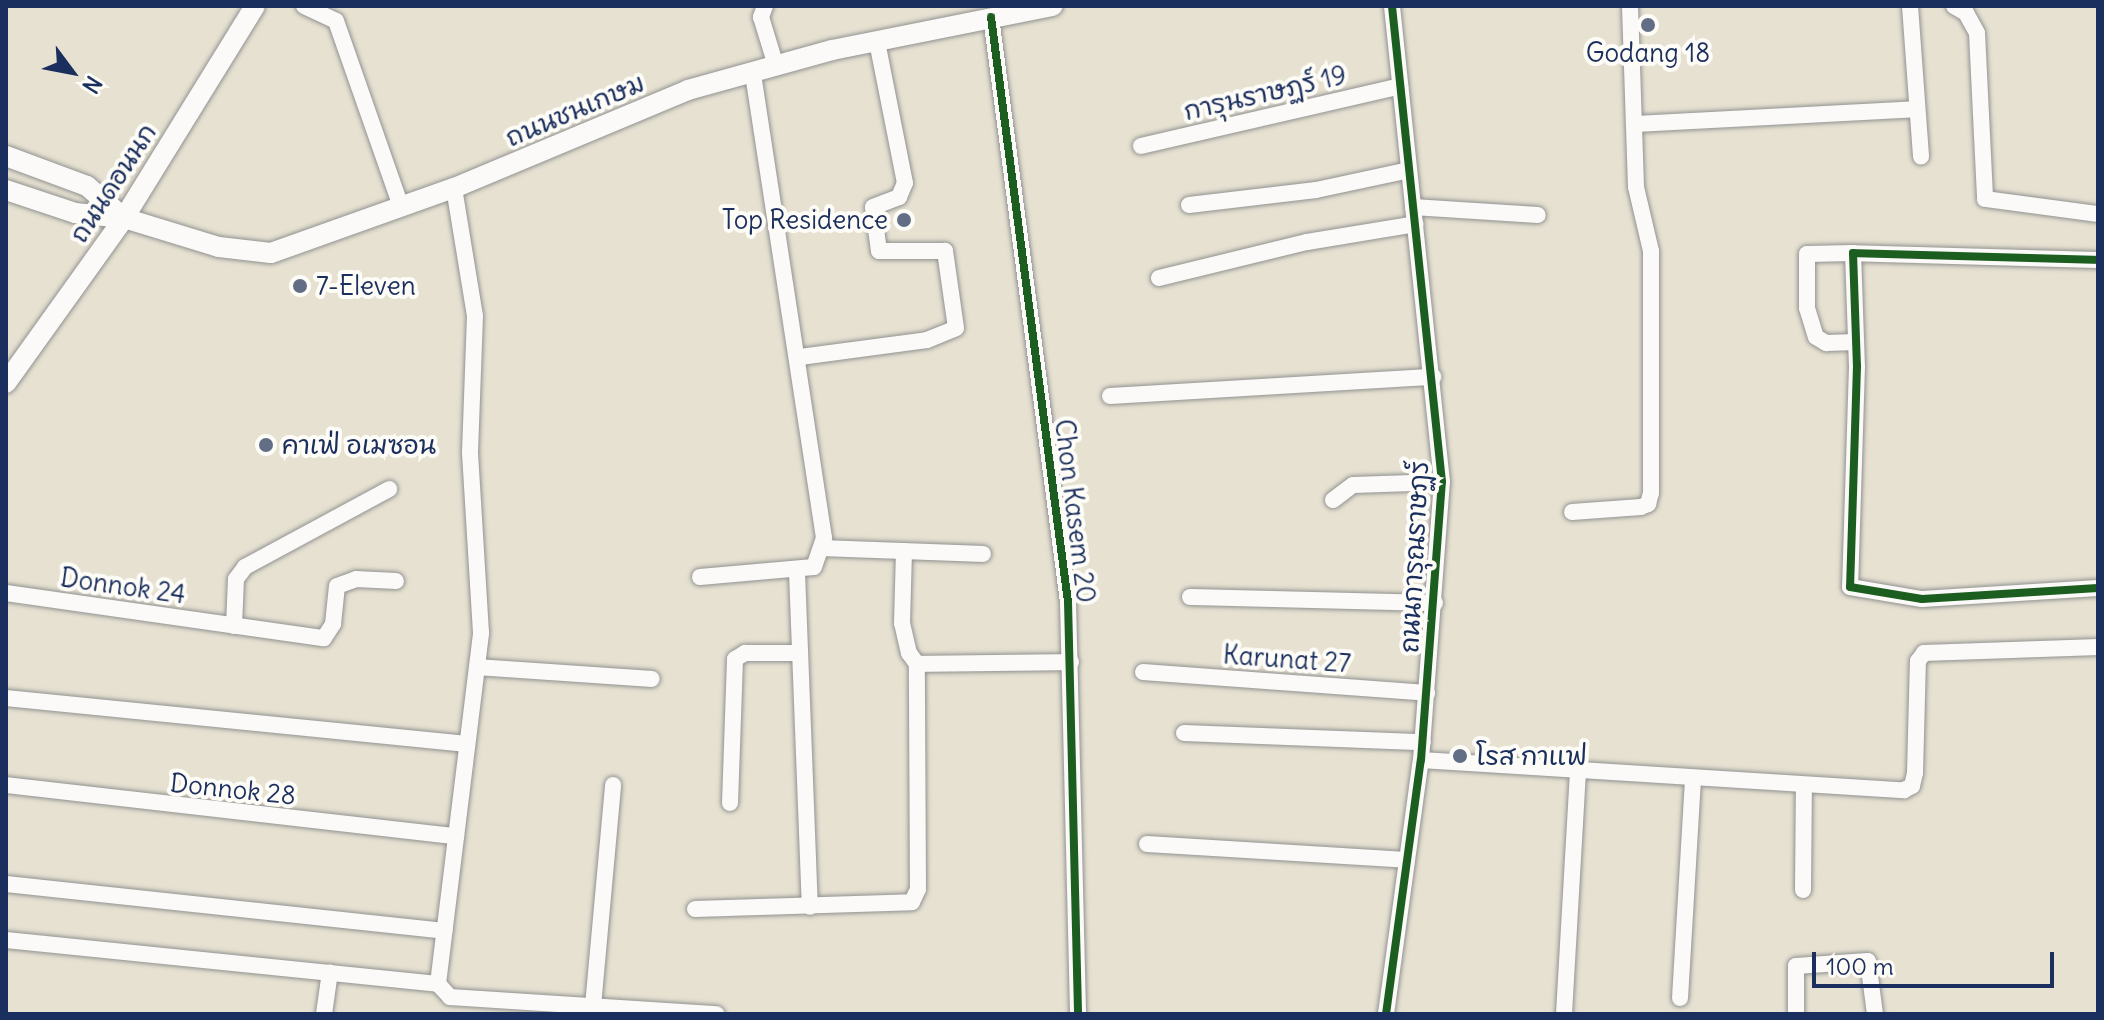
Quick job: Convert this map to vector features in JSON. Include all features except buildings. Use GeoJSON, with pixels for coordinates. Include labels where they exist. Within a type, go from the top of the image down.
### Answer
{"type":"FeatureCollection","features":[{"type":"Feature","properties":{"kind":"main road","name":"ถนนดอนนก"},"geometry":{"type":"LineString","coordinates":[[6,383],[124,218],[255,6]]}},
{"type":"Feature","properties":{"kind":"main road","name":"ถนนชนเกษม"},"geometry":{"type":"LineString","coordinates":[[6,190],[75,213],[124,218],[219,247],[271,253],[454,188],[688,90],[1002,12],[1053,6]]}},
{"type":"Feature","properties":{"kind":"main road","name":"ถนนชนเกษม"},"geometry":{"type":"LineString","coordinates":[[6,156],[87,186],[124,218]]}},
{"type":"Feature","properties":{"kind":"street"},"geometry":{"type":"LineString","coordinates":[[304,6],[336,21],[401,207]]}},
{"type":"Feature","properties":{"kind":"street"},"geometry":{"type":"LineString","coordinates":[[765,6],[761,17],[776,66]]}},
{"type":"Feature","properties":{"kind":"street","name":"ถนนการุณราษฏร์"},"geometry":{"type":"LineString","coordinates":[[1386,1014],[1423,742],[1442,482],[1392,6]]}},
{"type":"Feature","properties":{"kind":"street"},"geometry":{"type":"LineString","coordinates":[[1572,512],[1641,507],[1648,504],[1651,493],[1651,251],[1636,187],[1630,6]]}},
{"type":"Feature","properties":{"kind":"street"},"geometry":{"type":"LineString","coordinates":[[1910,6],[1921,157]]}},
{"type":"Feature","properties":{"kind":"street"},"geometry":{"type":"LineString","coordinates":[[1954,6],[1966,13],[1977,33],[1985,199],[2098,214]]}},
{"type":"Feature","properties":{"kind":"street","name":"Chon Kasem 20"},"geometry":{"type":"LineString","coordinates":[[1002,12],[1068,602],[1078,1014]]}},
{"type":"Feature","properties":{"kind":"street"},"geometry":{"type":"LineString","coordinates":[[800,357],[927,340],[956,328],[945,251],[879,251],[873,207],[899,197],[905,183],[877,41]]}},
{"type":"Feature","properties":{"kind":"street"},"geometry":{"type":"LineString","coordinates":[[700,577],[797,572],[814,567],[822,548],[800,357],[753,73]]}},
{"type":"Feature","properties":{"kind":"street","name":"การุนราษฏร์ 19"},"geometry":{"type":"LineString","coordinates":[[1141,146],[1400,86]]}},
{"type":"Feature","properties":{"kind":"street"},"geometry":{"type":"LineString","coordinates":[[1634,124],[1917,109]]}},
{"type":"Feature","properties":{"kind":"street"},"geometry":{"type":"LineString","coordinates":[[1189,205],[1316,190],[1409,170]]}},
{"type":"Feature","properties":{"kind":"street"},"geometry":{"type":"LineString","coordinates":[[438,984],[481,633],[470,452],[475,316],[454,188]]}},
{"type":"Feature","properties":{"kind":"street"},"geometry":{"type":"LineString","coordinates":[[1159,278],[1415,216],[1538,215]]}},
{"type":"Feature","properties":{"kind":"street"},"geometry":{"type":"LineString","coordinates":[[1853,253],[1856,342],[1850,587],[1869,594],[1922,599],[2098,588]]}},
{"type":"Feature","properties":{"kind":"street"},"geometry":{"type":"LineString","coordinates":[[1856,342],[1826,343],[1816,337],[1807,308],[1807,254],[2098,260]]}},
{"type":"Feature","properties":{"kind":"street"},"geometry":{"type":"LineString","coordinates":[[1110,396],[1433,377]]}},
{"type":"Feature","properties":{"kind":"street"},"geometry":{"type":"LineString","coordinates":[[1333,500],[1353,485],[1442,482]]}},
{"type":"Feature","properties":{"kind":"street"},"geometry":{"type":"LineString","coordinates":[[234,626],[236,579],[245,567],[389,489]]}},
{"type":"Feature","properties":{"kind":"street"},"geometry":{"type":"LineString","coordinates":[[822,548],[983,554]]}},
{"type":"Feature","properties":{"kind":"street"},"geometry":{"type":"LineString","coordinates":[[695,909],[895,906],[912,902],[918,889],[917,664],[909,653],[902,623],[904,551]]}},
{"type":"Feature","properties":{"kind":"street"},"geometry":{"type":"LineString","coordinates":[[797,572],[810,907]]}},
{"type":"Feature","properties":{"kind":"street","name":"Donnok 24"},"geometry":{"type":"LineString","coordinates":[[6,593],[324,638],[333,624],[337,586],[356,579],[396,581]]}},
{"type":"Feature","properties":{"kind":"street"},"geometry":{"type":"LineString","coordinates":[[1190,597],[1435,603]]}},
{"type":"Feature","properties":{"kind":"street"},"geometry":{"type":"LineString","coordinates":[[1421,760],[1904,790],[1912,786],[1918,661],[1924,653],[2098,647]]}},
{"type":"Feature","properties":{"kind":"street"},"geometry":{"type":"LineString","coordinates":[[730,803],[735,659],[745,653],[800,653]]}},
{"type":"Feature","properties":{"kind":"street"},"geometry":{"type":"LineString","coordinates":[[917,664],[1071,662]]}},
{"type":"Feature","properties":{"kind":"street"},"geometry":{"type":"LineString","coordinates":[[477,667],[652,679]]}},
{"type":"Feature","properties":{"kind":"street","name":"Karunat 27"},"geometry":{"type":"LineString","coordinates":[[1143,672],[1427,693]]}},
{"type":"Feature","properties":{"kind":"street"},"geometry":{"type":"LineString","coordinates":[[6,698],[467,744]]}},
{"type":"Feature","properties":{"kind":"street"},"geometry":{"type":"LineString","coordinates":[[1184,733],[1423,742]]}},
{"type":"Feature","properties":{"kind":"street"},"geometry":{"type":"LineString","coordinates":[[1564,1014],[1578,771]]}},
{"type":"Feature","properties":{"kind":"street"},"geometry":{"type":"LineString","coordinates":[[1680,998],[1693,779]]}},
{"type":"Feature","properties":{"kind":"street","name":"Donnok 28"},"geometry":{"type":"LineString","coordinates":[[6,785],[456,836]]}},
{"type":"Feature","properties":{"kind":"street"},"geometry":{"type":"LineString","coordinates":[[593,1006],[613,785]]}},
{"type":"Feature","properties":{"kind":"street"},"geometry":{"type":"LineString","coordinates":[[1803,890],[1804,785]]}},
{"type":"Feature","properties":{"kind":"street"},"geometry":{"type":"LineString","coordinates":[[1147,844],[1407,860]]}},
{"type":"Feature","properties":{"kind":"street"},"geometry":{"type":"LineString","coordinates":[[6,884],[444,931]]}},
{"type":"Feature","properties":{"kind":"street"},"geometry":{"type":"LineString","coordinates":[[6,940],[438,984],[450,997],[716,1014]]}},
{"type":"Feature","properties":{"kind":"street"},"geometry":{"type":"LineString","coordinates":[[1796,1014],[1796,966],[1868,961],[1875,1014]]}},
{"type":"Feature","properties":{"kind":"street"},"geometry":{"type":"LineString","coordinates":[[324,1014],[330,972]]}},
{"type":"Feature","properties":{"kind":"cycle path"},"geometry":{"type":"LineString","coordinates":[[1386,1014],[1421,760],[1442,482],[1392,6]]}},
{"type":"Feature","properties":{"kind":"cycle path"},"geometry":{"type":"LineString","coordinates":[[991,17],[1068,602],[1078,1014]]}},
{"type":"Feature","properties":{"kind":"cycle path"},"geometry":{"type":"LineString","coordinates":[[2098,260],[1853,253],[1857,366],[1850,587],[1922,599],[2098,588]]}},
{"type":"Feature","properties":{"kind":"place","name":"Godang 18"},"geometry":{"type":"Point","coordinates":[1648,25]}},
{"type":"Feature","properties":{"kind":"place","name":"Top Residence"},"geometry":{"type":"Point","coordinates":[904,220]}},
{"type":"Feature","properties":{"kind":"place","name":"7-Eleven"},"geometry":{"type":"Point","coordinates":[300,286]}},
{"type":"Feature","properties":{"kind":"place","name":"คาเฟ่ อเมซอน"},"geometry":{"type":"Point","coordinates":[266,445]}},
{"type":"Feature","properties":{"kind":"place","name":"โรส กาแฟ"},"geometry":{"type":"Point","coordinates":[1460,756]}}]}
